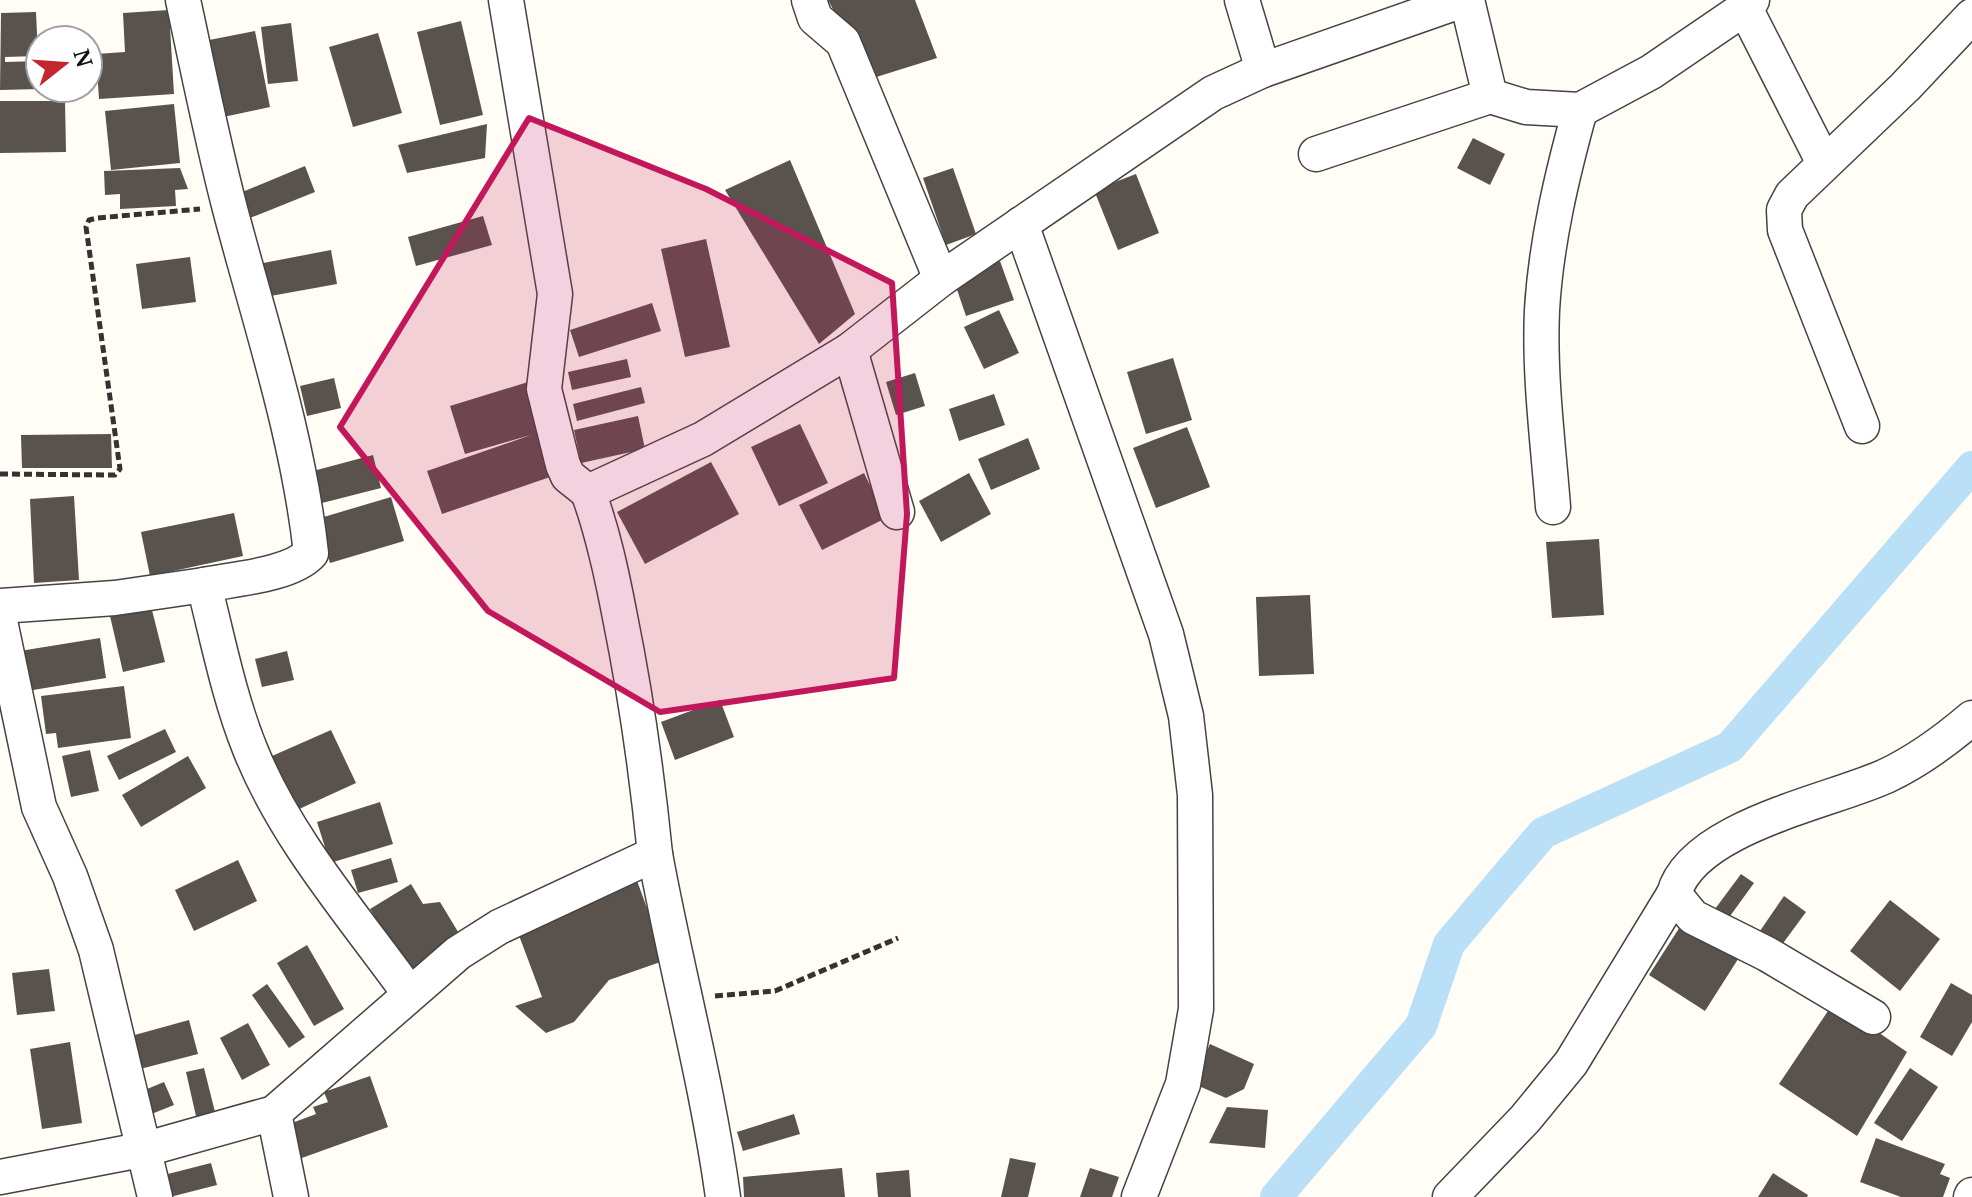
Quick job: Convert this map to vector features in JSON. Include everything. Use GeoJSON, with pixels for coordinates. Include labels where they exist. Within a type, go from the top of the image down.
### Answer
{"type":"FeatureCollection","features":[{"type":"Feature","properties":{"kind":"street"},"geometry":{"type":"LineString","coordinates":[[0,606],[115,598],[204,585],[286,568],[303,562],[311,553],[306,508],[287,419],[229,206],[183,0]]}},
{"type":"Feature","properties":{"kind":"street"},"geometry":{"type":"LineString","coordinates":[[506,0],[555,294],[544,389],[563,465],[568,476],[588,492],[609,564],[646,764],[655,854],[668,928],[714,1134],[723,1197]]}},
{"type":"Feature","properties":{"kind":"street"},"geometry":{"type":"LineString","coordinates":[[809,0],[815,18],[843,42],[941,279]]}},
{"type":"Feature","properties":{"kind":"street"},"geometry":{"type":"LineString","coordinates":[[1242,0],[1263,70]]}},
{"type":"Feature","properties":{"kind":"street"},"geometry":{"type":"LineString","coordinates":[[588,492],[703,439],[850,350],[941,279],[1213,93],[1263,70],[1465,0],[1490,96]]}},
{"type":"Feature","properties":{"kind":"street"},"geometry":{"type":"LineString","coordinates":[[1316,154],[1490,96],[1526,107],[1580,110],[1651,72],[1748,4],[1824,163]]}},
{"type":"Feature","properties":{"kind":"street"},"geometry":{"type":"LineString","coordinates":[[1862,426],[1785,230],[1784,210],[1792,195],[1905,87],[1972,16]]}},
{"type":"Feature","properties":{"kind":"street"},"geometry":{"type":"LineString","coordinates":[[1553,507],[1542,310],[1548,250],[1561,180],[1580,110]]}},
{"type":"Feature","properties":{"kind":"street"},"geometry":{"type":"LineString","coordinates":[[1021,224],[1166,634],[1186,716],[1195,795],[1196,1009],[1183,1084],[1139,1197]]}},
{"type":"Feature","properties":{"kind":"street"},"geometry":{"type":"LineString","coordinates":[[850,350],[897,512]]}},
{"type":"Feature","properties":{"kind":"street"},"geometry":{"type":"LineString","coordinates":[[204,585],[249,748],[274,802],[409,993]]}},
{"type":"Feature","properties":{"kind":"street"},"geometry":{"type":"LineString","coordinates":[[0,621],[39,807],[70,876],[91,935],[146,1149],[155,1197]]}},
{"type":"Feature","properties":{"kind":"street"},"geometry":{"type":"LineString","coordinates":[[1450,1197],[1525,1119],[1571,1063],[1674,894],[1677,883],[1701,855],[1742,829],[1884,777],[1924,756],[1972,718]]}},
{"type":"Feature","properties":{"kind":"street"},"geometry":{"type":"LineString","coordinates":[[0,1177],[146,1149],[274,1113],[458,953],[499,927],[655,854]]}},
{"type":"Feature","properties":{"kind":"street"},"geometry":{"type":"LineString","coordinates":[[1674,894],[1693,917],[1767,954],[1873,1017]]}},
{"type":"Feature","properties":{"kind":"street"},"geometry":{"type":"LineString","coordinates":[[274,1113],[291,1197]]}},
{"type":"Feature","properties":{"kind":"path"},"geometry":{"type":"LineString","coordinates":[[0,474],[115,475],[120,469],[86,227],[89,220],[229,206]]}},
{"type":"Feature","properties":{"kind":"path"},"geometry":{"type":"LineString","coordinates":[[686,999],[775,991],[898,938]]}},
{"type":"Feature","properties":{"kind":"highlighted area"},"geometry":{"type":"Polygon","coordinates":[[[529,118],[706,189],[892,283],[907,514],[894,678],[660,712],[488,611],[340,427],[529,118]]]}},
{"type":"Feature","properties":{"kind":"building"},"geometry":{"type":"Polygon","coordinates":[[[828,0],[915,0],[937,58],[870,79],[828,0]]]}},
{"type":"Feature","properties":{"kind":"building"},"geometry":{"type":"Polygon","coordinates":[[[169,10],[174,94],[104,99],[104,53],[125,52],[123,13],[169,10]]]}},
{"type":"Feature","properties":{"kind":"building"},"geometry":{"type":"Polygon","coordinates":[[[36,12],[37,24],[24,24],[24,56],[5,57],[5,62],[24,61],[24,89],[0,90],[1,13],[36,12]]]}},
{"type":"Feature","properties":{"kind":"building"},"geometry":{"type":"Polygon","coordinates":[[[461,21],[483,115],[440,125],[417,32],[461,21]]]}},
{"type":"Feature","properties":{"kind":"building"},"geometry":{"type":"Polygon","coordinates":[[[291,23],[298,81],[268,84],[261,27],[291,23]]]}},
{"type":"Feature","properties":{"kind":"building"},"geometry":{"type":"Polygon","coordinates":[[[255,31],[270,107],[214,119],[199,42],[255,31]]]}},
{"type":"Feature","properties":{"kind":"building"},"geometry":{"type":"Polygon","coordinates":[[[378,33],[402,113],[353,127],[329,47],[378,33]]]}},
{"type":"Feature","properties":{"kind":"building"},"geometry":{"type":"Polygon","coordinates":[[[0,101],[65,104],[66,152],[0,153],[0,101]]]}},
{"type":"Feature","properties":{"kind":"building"},"geometry":{"type":"Polygon","coordinates":[[[174,104],[180,163],[111,170],[105,111],[174,104]]]}},
{"type":"Feature","properties":{"kind":"building"},"geometry":{"type":"Polygon","coordinates":[[[487,124],[485,158],[407,173],[398,145],[487,124]]]}},
{"type":"Feature","properties":{"kind":"building"},"geometry":{"type":"Polygon","coordinates":[[[1473,138],[1505,154],[1490,185],[1457,168],[1473,138]]]}},
{"type":"Feature","properties":{"kind":"building"},"geometry":{"type":"Polygon","coordinates":[[[790,160],[855,314],[819,344],[725,190],[790,160]]]}},
{"type":"Feature","properties":{"kind":"building"},"geometry":{"type":"Polygon","coordinates":[[[305,166],[315,192],[250,218],[240,193],[305,166]]]}},
{"type":"Feature","properties":{"kind":"building"},"geometry":{"type":"Polygon","coordinates":[[[180,168],[188,189],[175,190],[176,206],[120,209],[120,194],[105,195],[104,171],[180,168]]]}},
{"type":"Feature","properties":{"kind":"building"},"geometry":{"type":"Polygon","coordinates":[[[953,168],[976,234],[946,245],[923,178],[953,168]]]}},
{"type":"Feature","properties":{"kind":"building"},"geometry":{"type":"Polygon","coordinates":[[[1136,174],[1159,233],[1118,250],[1094,190],[1136,174]]]}},
{"type":"Feature","properties":{"kind":"building"},"geometry":{"type":"Polygon","coordinates":[[[483,216],[492,245],[416,266],[408,237],[483,216]]]}},
{"type":"Feature","properties":{"kind":"building"},"geometry":{"type":"Polygon","coordinates":[[[706,239],[730,347],[685,357],[661,249],[706,239]]]}},
{"type":"Feature","properties":{"kind":"building"},"geometry":{"type":"Polygon","coordinates":[[[331,250],[337,284],[265,297],[258,264],[331,250]]]}},
{"type":"Feature","properties":{"kind":"building"},"geometry":{"type":"Polygon","coordinates":[[[190,257],[196,302],[142,309],[136,264],[190,257]]]}},
{"type":"Feature","properties":{"kind":"building"},"geometry":{"type":"Polygon","coordinates":[[[1000,261],[1014,300],[966,316],[953,278],[1000,261]]]}},
{"type":"Feature","properties":{"kind":"building"},"geometry":{"type":"Polygon","coordinates":[[[652,303],[661,331],[579,357],[570,330],[652,303]]]}},
{"type":"Feature","properties":{"kind":"building"},"geometry":{"type":"Polygon","coordinates":[[[999,310],[1019,353],[984,369],[964,327],[999,310]]]}},
{"type":"Feature","properties":{"kind":"building"},"geometry":{"type":"Polygon","coordinates":[[[1173,358],[1192,420],[1146,434],[1127,372],[1173,358]]]}},
{"type":"Feature","properties":{"kind":"building"},"geometry":{"type":"Polygon","coordinates":[[[627,359],[631,377],[572,390],[568,372],[627,359]]]}},
{"type":"Feature","properties":{"kind":"building"},"geometry":{"type":"Polygon","coordinates":[[[915,373],[925,406],[896,415],[886,382],[915,373]]]}},
{"type":"Feature","properties":{"kind":"building"},"geometry":{"type":"Polygon","coordinates":[[[334,378],[341,408],[307,416],[300,386],[334,378]]]}},
{"type":"Feature","properties":{"kind":"building"},"geometry":{"type":"Polygon","coordinates":[[[528,382],[553,476],[442,514],[427,471],[531,435],[465,454],[450,406],[528,382]]]}},
{"type":"Feature","properties":{"kind":"building"},"geometry":{"type":"Polygon","coordinates":[[[641,387],[645,403],[577,421],[573,404],[641,387]]]}},
{"type":"Feature","properties":{"kind":"building"},"geometry":{"type":"Polygon","coordinates":[[[994,394],[1005,425],[959,441],[949,409],[994,394]]]}},
{"type":"Feature","properties":{"kind":"building"},"geometry":{"type":"Polygon","coordinates":[[[638,416],[645,449],[581,463],[574,430],[638,416]]]}},
{"type":"Feature","properties":{"kind":"building"},"geometry":{"type":"Polygon","coordinates":[[[800,424],[828,483],[779,506],[751,447],[800,424]]]}},
{"type":"Feature","properties":{"kind":"building"},"geometry":{"type":"Polygon","coordinates":[[[1187,427],[1210,487],[1156,508],[1133,448],[1187,427]]]}},
{"type":"Feature","properties":{"kind":"building"},"geometry":{"type":"Polygon","coordinates":[[[111,434],[112,468],[22,468],[21,435],[111,434]]]}},
{"type":"Feature","properties":{"kind":"building"},"geometry":{"type":"Polygon","coordinates":[[[1028,438],[1040,469],[991,490],[978,459],[1028,438]]]}},
{"type":"Feature","properties":{"kind":"building"},"geometry":{"type":"Polygon","coordinates":[[[373,455],[381,488],[322,503],[313,471],[373,455]]]}},
{"type":"Feature","properties":{"kind":"building"},"geometry":{"type":"Polygon","coordinates":[[[711,462],[739,514],[645,564],[617,512],[711,462]]]}},
{"type":"Feature","properties":{"kind":"building"},"geometry":{"type":"Polygon","coordinates":[[[864,473],[886,518],[822,550],[799,505],[864,473]]]}},
{"type":"Feature","properties":{"kind":"building"},"geometry":{"type":"Polygon","coordinates":[[[969,473],[991,514],[941,542],[919,501],[969,473]]]}},
{"type":"Feature","properties":{"kind":"building"},"geometry":{"type":"Polygon","coordinates":[[[74,496],[79,580],[34,583],[30,499],[74,496]]]}},
{"type":"Feature","properties":{"kind":"building"},"geometry":{"type":"Polygon","coordinates":[[[391,497],[404,541],[330,563],[317,519],[391,497]]]}},
{"type":"Feature","properties":{"kind":"building"},"geometry":{"type":"Polygon","coordinates":[[[234,513],[243,556],[150,576],[141,532],[234,513]]]}},
{"type":"Feature","properties":{"kind":"building"},"geometry":{"type":"Polygon","coordinates":[[[1599,539],[1604,615],[1552,618],[1546,542],[1599,539]]]}},
{"type":"Feature","properties":{"kind":"building"},"geometry":{"type":"Polygon","coordinates":[[[1310,595],[1314,674],[1259,676],[1256,597],[1310,595]]]}},
{"type":"Feature","properties":{"kind":"building"},"geometry":{"type":"Polygon","coordinates":[[[151,606],[165,662],[123,672],[110,616],[151,606]]]}},
{"type":"Feature","properties":{"kind":"building"},"geometry":{"type":"Polygon","coordinates":[[[100,638],[106,678],[27,691],[20,651],[100,638]]]}},
{"type":"Feature","properties":{"kind":"building"},"geometry":{"type":"Polygon","coordinates":[[[287,651],[294,680],[262,687],[255,659],[287,651]]]}},
{"type":"Feature","properties":{"kind":"building"},"geometry":{"type":"Polygon","coordinates":[[[124,686],[131,738],[58,748],[56,733],[46,734],[41,696],[124,686]]]}},
{"type":"Feature","properties":{"kind":"building"},"geometry":{"type":"Polygon","coordinates":[[[720,700],[734,737],[675,760],[661,722],[720,700]]]}},
{"type":"Feature","properties":{"kind":"building"},"geometry":{"type":"Polygon","coordinates":[[[165,729],[176,752],[119,780],[107,756],[165,729]]]}},
{"type":"Feature","properties":{"kind":"building"},"geometry":{"type":"Polygon","coordinates":[[[331,730],[356,783],[297,810],[272,756],[331,730]]]}},
{"type":"Feature","properties":{"kind":"building"},"geometry":{"type":"Polygon","coordinates":[[[90,750],[99,791],[71,797],[62,756],[90,750]]]}},
{"type":"Feature","properties":{"kind":"building"},"geometry":{"type":"Polygon","coordinates":[[[188,756],[206,788],[141,827],[122,795],[188,756]]]}},
{"type":"Feature","properties":{"kind":"building"},"geometry":{"type":"Polygon","coordinates":[[[380,802],[393,844],[330,863],[317,822],[380,802]]]}},
{"type":"Feature","properties":{"kind":"building"},"geometry":{"type":"Polygon","coordinates":[[[391,858],[398,882],[358,893],[351,870],[391,858]]]}},
{"type":"Feature","properties":{"kind":"building"},"geometry":{"type":"Polygon","coordinates":[[[238,860],[257,901],[194,931],[175,890],[238,860]]]}},
{"type":"Feature","properties":{"kind":"building"},"geometry":{"type":"Polygon","coordinates":[[[1741,874],[1754,883],[1725,923],[1712,913],[1741,874]]]}},
{"type":"Feature","properties":{"kind":"building"},"geometry":{"type":"Polygon","coordinates":[[[636,878],[666,960],[609,980],[574,1022],[546,1033],[515,1006],[542,997],[514,922],[636,878]]]}},
{"type":"Feature","properties":{"kind":"building"},"geometry":{"type":"Polygon","coordinates":[[[411,884],[423,904],[440,902],[463,940],[410,974],[370,909],[411,884]]]}},
{"type":"Feature","properties":{"kind":"building"},"geometry":{"type":"Polygon","coordinates":[[[1784,896],[1806,912],[1781,946],[1760,931],[1784,896]]]}},
{"type":"Feature","properties":{"kind":"building"},"geometry":{"type":"Polygon","coordinates":[[[1890,900],[1940,939],[1900,991],[1850,951],[1890,900]]]}},
{"type":"Feature","properties":{"kind":"building"},"geometry":{"type":"Polygon","coordinates":[[[1685,919],[1740,956],[1705,1011],[1649,975],[1685,919]]]}},
{"type":"Feature","properties":{"kind":"building"},"geometry":{"type":"Polygon","coordinates":[[[307,945],[344,1009],[314,1026],[277,963],[307,945]]]}},
{"type":"Feature","properties":{"kind":"building"},"geometry":{"type":"Polygon","coordinates":[[[49,969],[55,1011],[17,1015],[12,973],[49,969]]]}},
{"type":"Feature","properties":{"kind":"building"},"geometry":{"type":"Polygon","coordinates":[[[1951,983],[1972,995],[1972,1022],[1952,1056],[1920,1037],[1951,983]]]}},
{"type":"Feature","properties":{"kind":"building"},"geometry":{"type":"Polygon","coordinates":[[[267,984],[305,1037],[289,1048],[252,995],[267,984]]]}},
{"type":"Feature","properties":{"kind":"building"},"geometry":{"type":"Polygon","coordinates":[[[1834,1002],[1907,1052],[1857,1136],[1779,1084],[1834,1002]]]}},
{"type":"Feature","properties":{"kind":"building"},"geometry":{"type":"Polygon","coordinates":[[[189,1020],[198,1054],[140,1069],[131,1036],[189,1020]]]}},
{"type":"Feature","properties":{"kind":"building"},"geometry":{"type":"Polygon","coordinates":[[[248,1023],[270,1065],[242,1080],[220,1038],[248,1023]]]}},
{"type":"Feature","properties":{"kind":"building"},"geometry":{"type":"Polygon","coordinates":[[[70,1042],[82,1123],[42,1129],[30,1049],[70,1042]]]}},
{"type":"Feature","properties":{"kind":"building"},"geometry":{"type":"Polygon","coordinates":[[[1210,1044],[1254,1064],[1244,1089],[1226,1098],[1192,1083],[1210,1044]]]}},
{"type":"Feature","properties":{"kind":"building"},"geometry":{"type":"Polygon","coordinates":[[[204,1068],[217,1120],[198,1125],[186,1072],[204,1068]]]}},
{"type":"Feature","properties":{"kind":"building"},"geometry":{"type":"Polygon","coordinates":[[[1910,1068],[1938,1087],[1902,1141],[1874,1123],[1910,1068]]]}},
{"type":"Feature","properties":{"kind":"building"},"geometry":{"type":"Polygon","coordinates":[[[370,1076],[388,1127],[299,1159],[292,1123],[316,1114],[313,1107],[328,1102],[324,1092],[370,1076]]]}},
{"type":"Feature","properties":{"kind":"building"},"geometry":{"type":"Polygon","coordinates":[[[164,1082],[174,1105],[144,1117],[135,1094],[164,1082]]]}},
{"type":"Feature","properties":{"kind":"building"},"geometry":{"type":"Polygon","coordinates":[[[1227,1107],[1268,1110],[1265,1148],[1209,1143],[1227,1107]]]}},
{"type":"Feature","properties":{"kind":"building"},"geometry":{"type":"Polygon","coordinates":[[[794,1114],[800,1134],[743,1151],[737,1132],[794,1114]]]}},
{"type":"Feature","properties":{"kind":"building"},"geometry":{"type":"Polygon","coordinates":[[[1876,1138],[1945,1164],[1940,1174],[1950,1178],[1943,1197],[1901,1197],[1860,1182],[1876,1138]]]}},
{"type":"Feature","properties":{"kind":"building"},"geometry":{"type":"Polygon","coordinates":[[[1010,1158],[1036,1163],[1028,1197],[1001,1197],[1010,1158]]]}},
{"type":"Feature","properties":{"kind":"building"},"geometry":{"type":"Polygon","coordinates":[[[211,1163],[217,1185],[170,1197],[164,1175],[211,1163]]]}},
{"type":"Feature","properties":{"kind":"building"},"geometry":{"type":"Polygon","coordinates":[[[842,1168],[845,1197],[744,1197],[743,1177],[842,1168]]]}},
{"type":"Feature","properties":{"kind":"building"},"geometry":{"type":"Polygon","coordinates":[[[1090,1168],[1119,1177],[1112,1197],[1080,1197],[1090,1168]]]}},
{"type":"Feature","properties":{"kind":"building"},"geometry":{"type":"Polygon","coordinates":[[[909,1170],[911,1197],[878,1197],[876,1173],[909,1170]]]}},
{"type":"Feature","properties":{"kind":"building"},"geometry":{"type":"Polygon","coordinates":[[[1773,1173],[1808,1195],[1807,1197],[1758,1197],[1773,1173]]]}},
{"type":"Feature","properties":{"kind":"waterway"},"geometry":{"type":"LineString","coordinates":[[1276,1197],[1421,1026],[1449,944],[1543,833],[1730,747],[1972,467]]}}]}
